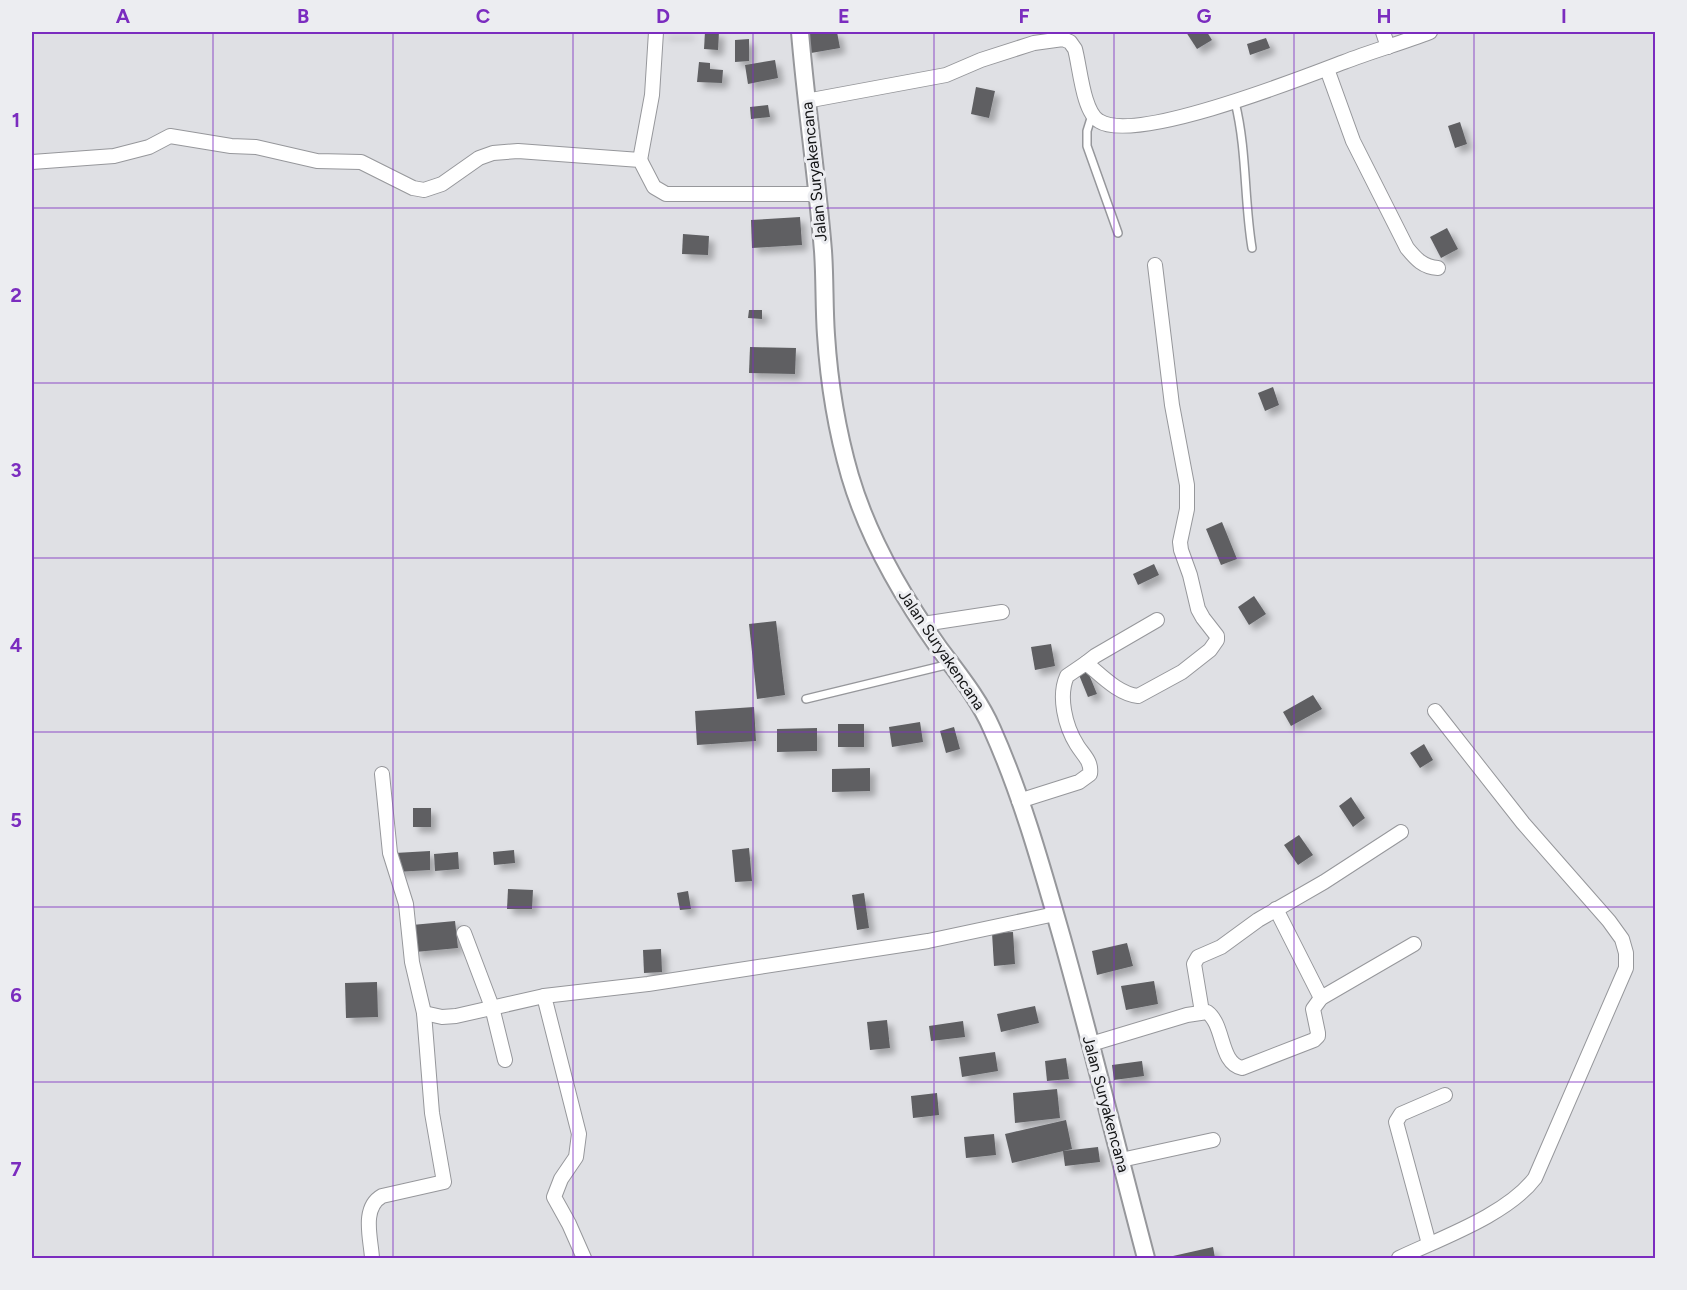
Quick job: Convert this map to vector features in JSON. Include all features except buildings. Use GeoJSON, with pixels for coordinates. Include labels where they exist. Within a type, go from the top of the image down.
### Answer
{"type":"FeatureCollection","features":[{"type":"Feature","properties":{"kind":"street"},"geometry":{"type":"LineString","coordinates":[[656,32],[652,95],[640,160],[654,187],[666,194],[818,194]]}},
{"type":"Feature","properties":{"kind":"street","name":"Jalan Suryakencana"},"geometry":{"type":"LineString","coordinates":[[800,32],[818,194],[824,268],[826,339],[846,459],[859,499],[884,557],[906,598],[966,682],[989,722],[1019,801],[1041,866],[1091,1044],[1146,1258]]}},
{"type":"Feature","properties":{"kind":"street"},"geometry":{"type":"LineString","coordinates":[[1383,32],[1388,47]]}},
{"type":"Feature","properties":{"kind":"street"},"geometry":{"type":"LineString","coordinates":[[806,101],[946,75],[981,60],[1034,43],[1063,39],[1070,42],[1075,49],[1087,103],[1092,115],[1101,123],[1112,125],[1145,123],[1193,114],[1235,102],[1430,32]]}},
{"type":"Feature","properties":{"kind":"street"},"geometry":{"type":"LineString","coordinates":[[1327,69],[1353,141],[1407,248],[1417,261],[1438,268]]}},
{"type":"Feature","properties":{"kind":"street"},"geometry":{"type":"LineString","coordinates":[[32,162],[114,156],[149,147],[170,136],[231,146],[256,147],[316,161],[361,162],[413,189],[424,190],[442,184],[479,158],[493,153],[518,151],[640,160]]}},
{"type":"Feature","properties":{"kind":"street"},"geometry":{"type":"LineString","coordinates":[[1086,663],[1121,691],[1138,696],[1182,672],[1210,650],[1217,640],[1217,636],[1198,609],[1181,550],[1187,510],[1187,485],[1172,405],[1155,265]]}},
{"type":"Feature","properties":{"kind":"street"},"geometry":{"type":"LineString","coordinates":[[923,624],[1002,612]]}},
{"type":"Feature","properties":{"kind":"street"},"geometry":{"type":"LineString","coordinates":[[1019,801],[1079,782],[1090,774],[1090,763],[1076,744],[1071,732],[1063,700],[1063,683],[1067,676],[1095,656],[1157,620]]}},
{"type":"Feature","properties":{"kind":"street"},"geometry":{"type":"LineString","coordinates":[[1400,1258],[1495,1211],[1527,1188],[1535,1178],[1626,968],[1627,960],[1622,939],[1609,921],[1523,823],[1435,711]]}},
{"type":"Feature","properties":{"kind":"street"},"geometry":{"type":"LineString","coordinates":[[372,1258],[369,1215],[372,1204],[382,1196],[444,1182],[432,1113],[424,1013],[412,962],[406,904],[390,853],[382,774]]}},
{"type":"Feature","properties":{"kind":"street"},"geometry":{"type":"LineString","coordinates":[[1202,1012],[1194,971],[1195,960],[1201,954],[1221,946],[1276,909],[1324,882],[1401,832]]}},
{"type":"Feature","properties":{"kind":"street"},"geometry":{"type":"LineString","coordinates":[[1276,909],[1321,998]]}},
{"type":"Feature","properties":{"kind":"street"},"geometry":{"type":"LineString","coordinates":[[424,1013],[442,1017],[456,1016],[544,996],[648,984],[928,941],[1054,914]]}},
{"type":"Feature","properties":{"kind":"street"},"geometry":{"type":"LineString","coordinates":[[464,933],[492,1007],[505,1060]]}},
{"type":"Feature","properties":{"kind":"street"},"geometry":{"type":"LineString","coordinates":[[1091,1044],[1207,1012],[1216,1021],[1230,1061],[1242,1068],[1316,1038],[1318,1033],[1313,1009],[1321,998],[1414,944]]}},
{"type":"Feature","properties":{"kind":"street"},"geometry":{"type":"LineString","coordinates":[[544,996],[579,1134],[576,1157],[561,1179],[554,1197],[584,1258]]}},
{"type":"Feature","properties":{"kind":"street"},"geometry":{"type":"LineString","coordinates":[[1429,1244],[1396,1122],[1401,1114],[1445,1095]]}},
{"type":"Feature","properties":{"kind":"street"},"geometry":{"type":"LineString","coordinates":[[1121,1160],[1213,1140]]}},
{"type":"Feature","properties":{"kind":"lane"},"geometry":{"type":"LineString","coordinates":[[1235,102],[1242,135],[1245,193],[1252,248]]}},
{"type":"Feature","properties":{"kind":"lane"},"geometry":{"type":"LineString","coordinates":[[1092,115],[1087,131],[1087,146],[1118,233]]}},
{"type":"Feature","properties":{"kind":"lane"},"geometry":{"type":"LineString","coordinates":[[806,699],[952,663]]}}]}
